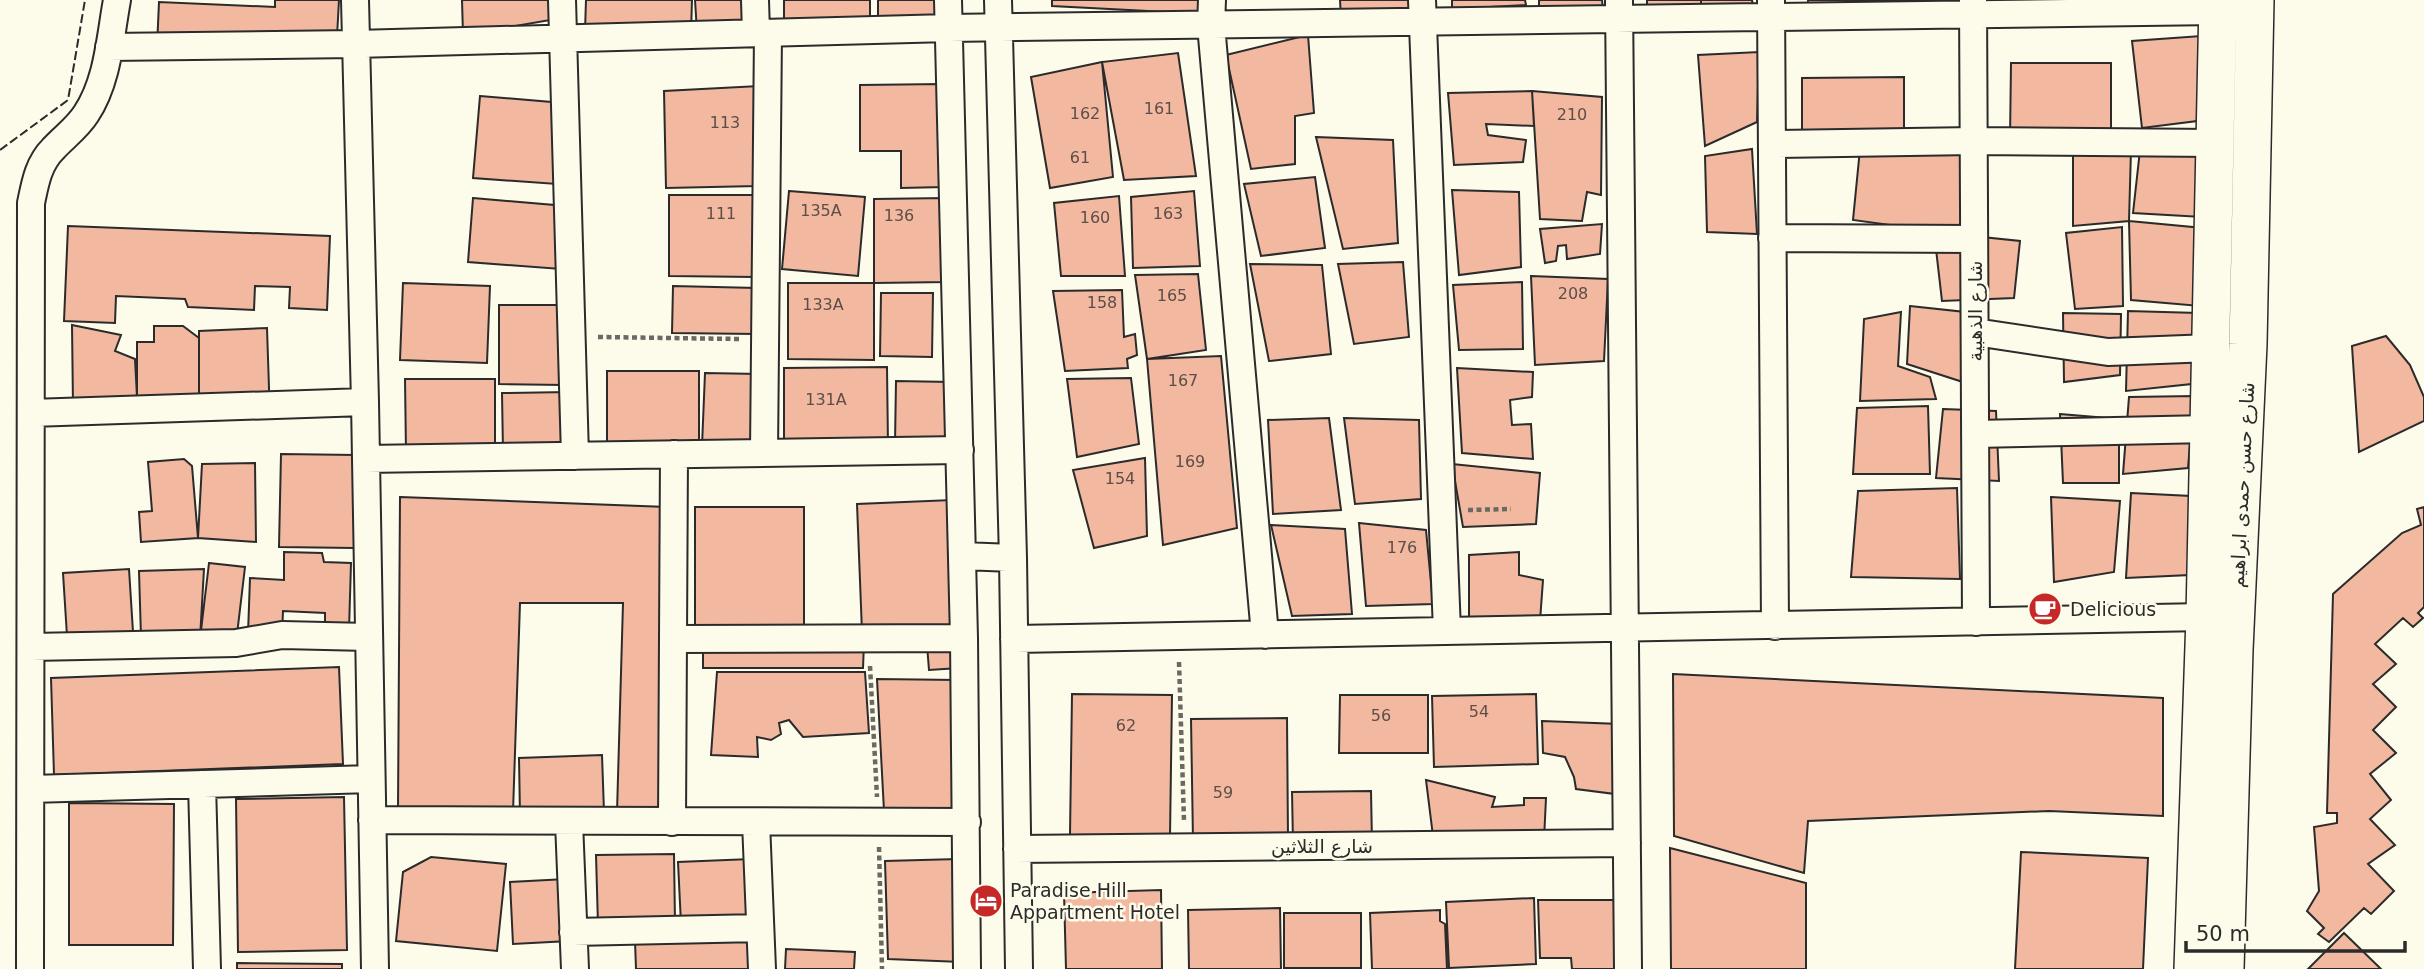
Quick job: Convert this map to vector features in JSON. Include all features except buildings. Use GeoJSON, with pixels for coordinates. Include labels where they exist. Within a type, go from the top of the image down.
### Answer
{"type":"FeatureCollection","features":[{"type":"Feature","properties":{"kind":"main road","name":"شارع حسن حمدى ابراهيم"},"geometry":{"type":"LineString","coordinates":[[2225,969],[2234,650],[2248,344],[2255,0]]}},
{"type":"Feature","properties":{"kind":"main road","name":"شارع حسن حمدى ابراهيم"},"geometry":{"type":"LineString","coordinates":[[2193,969],[2205,617],[2218,5]]}},
{"type":"Feature","properties":{"kind":"street"},"geometry":{"type":"LineString","coordinates":[[30,969],[31,203],[37,175],[51,150],[72,132],[98,93],[105,70],[117,0]]}},
{"type":"Feature","properties":{"kind":"street"},"geometry":{"type":"LineString","coordinates":[[355,0],[375,969]]}},
{"type":"Feature","properties":{"kind":"street"},"geometry":{"type":"LineString","coordinates":[[562,0],[575,456]]}},
{"type":"Feature","properties":{"kind":"street"},"geometry":{"type":"LineString","coordinates":[[755,0],[762,33],[764,453]]}},
{"type":"Feature","properties":{"kind":"street"},"geometry":{"type":"LineString","coordinates":[[948,0],[964,638],[967,969]]}},
{"type":"Feature","properties":{"kind":"street"},"geometry":{"type":"LineString","coordinates":[[998,0],[1013,558],[1019,969]]}},
{"type":"Feature","properties":{"kind":"street"},"geometry":{"type":"LineString","coordinates":[[108,47],[356,44],[999,28],[1211,12],[2218,5]]}},
{"type":"Feature","properties":{"kind":"street","name":"شارع الذهبية"},"geometry":{"type":"LineString","coordinates":[[1973,7],[1976,622]]}},
{"type":"Feature","properties":{"kind":"street"},"geometry":{"type":"LineString","coordinates":[[1771,8],[1774,626]]}},
{"type":"Feature","properties":{"kind":"street"},"geometry":{"type":"LineString","coordinates":[[1619,9],[1629,969]]}},
{"type":"Feature","properties":{"kind":"street"},"geometry":{"type":"LineString","coordinates":[[1423,11],[1447,631]]}},
{"type":"Feature","properties":{"kind":"street"},"geometry":{"type":"LineString","coordinates":[[1211,12],[1265,635]]}},
{"type":"Feature","properties":{"kind":"street"},"geometry":{"type":"LineString","coordinates":[[1772,144],[1974,141],[2215,143]]}},
{"type":"Feature","properties":{"kind":"street"},"geometry":{"type":"LineString","coordinates":[[1772,238],[1974,239]]}},
{"type":"Feature","properties":{"kind":"street"},"geometry":{"type":"LineString","coordinates":[[1975,332],[2108,352],[2211,348]]}},
{"type":"Feature","properties":{"kind":"street"},"geometry":{"type":"LineString","coordinates":[[31,413],[365,402]]}},
{"type":"Feature","properties":{"kind":"street"},"geometry":{"type":"LineString","coordinates":[[1975,434],[2209,429]]}},
{"type":"Feature","properties":{"kind":"street"},"geometry":{"type":"LineString","coordinates":[[366,459],[960,450]]}},
{"type":"Feature","properties":{"kind":"street"},"geometry":{"type":"LineString","coordinates":[[672,822],[674,454]]}},
{"type":"Feature","properties":{"kind":"street"},"geometry":{"type":"LineString","coordinates":[[962,556],[1013,558]]}},
{"type":"Feature","properties":{"kind":"street"},"geometry":{"type":"LineString","coordinates":[[1014,639],[2205,617]]}},
{"type":"Feature","properties":{"kind":"street"},"geometry":{"type":"LineString","coordinates":[[31,648],[236,643],[282,635],[368,637]]}},
{"type":"Feature","properties":{"kind":"street"},"geometry":{"type":"LineString","coordinates":[[673,639],[964,638]]}},
{"type":"Feature","properties":{"kind":"street"},"geometry":{"type":"LineString","coordinates":[[31,789],[371,779]]}},
{"type":"Feature","properties":{"kind":"street"},"geometry":{"type":"LineString","coordinates":[[202,784],[207,969]]}},
{"type":"Feature","properties":{"kind":"street"},"geometry":{"type":"LineString","coordinates":[[372,820],[967,822]]}},
{"type":"Feature","properties":{"kind":"street"},"geometry":{"type":"LineString","coordinates":[[569,822],[575,969]]}},
{"type":"Feature","properties":{"kind":"street"},"geometry":{"type":"LineString","coordinates":[[756,822],[762,969]]}},
{"type":"Feature","properties":{"kind":"street","name":"شارع الثلاثين"},"geometry":{"type":"LineString","coordinates":[[1017,849],[1627,843]]}},
{"type":"Feature","properties":{"kind":"street"},"geometry":{"type":"LineString","coordinates":[[573,932],[760,928]]}},
{"type":"Feature","properties":{"kind":"path"},"geometry":{"type":"LineString","coordinates":[[571,337],[765,340]]}},
{"type":"Feature","properties":{"kind":"path"},"geometry":{"type":"LineString","coordinates":[[1443,512],[1511,509]]}},
{"type":"Feature","properties":{"kind":"path"},"geometry":{"type":"LineString","coordinates":[[1178,636],[1185,847]]}},
{"type":"Feature","properties":{"kind":"path"},"geometry":{"type":"LineString","coordinates":[[869,639],[882,969]]}},
{"type":"Feature","properties":{"kind":"fence"},"geometry":{"type":"LineString","coordinates":[[0,150],[68,100],[85,0]]}},
{"type":"Feature","properties":{"kind":"place","name":"Delicious"},"geometry":{"type":"Point","coordinates":[2045,609]}},
{"type":"Feature","properties":{"kind":"place","name":"Paradise Hill Appartment Hotel"},"geometry":{"type":"Point","coordinates":[986,901]}}]}
